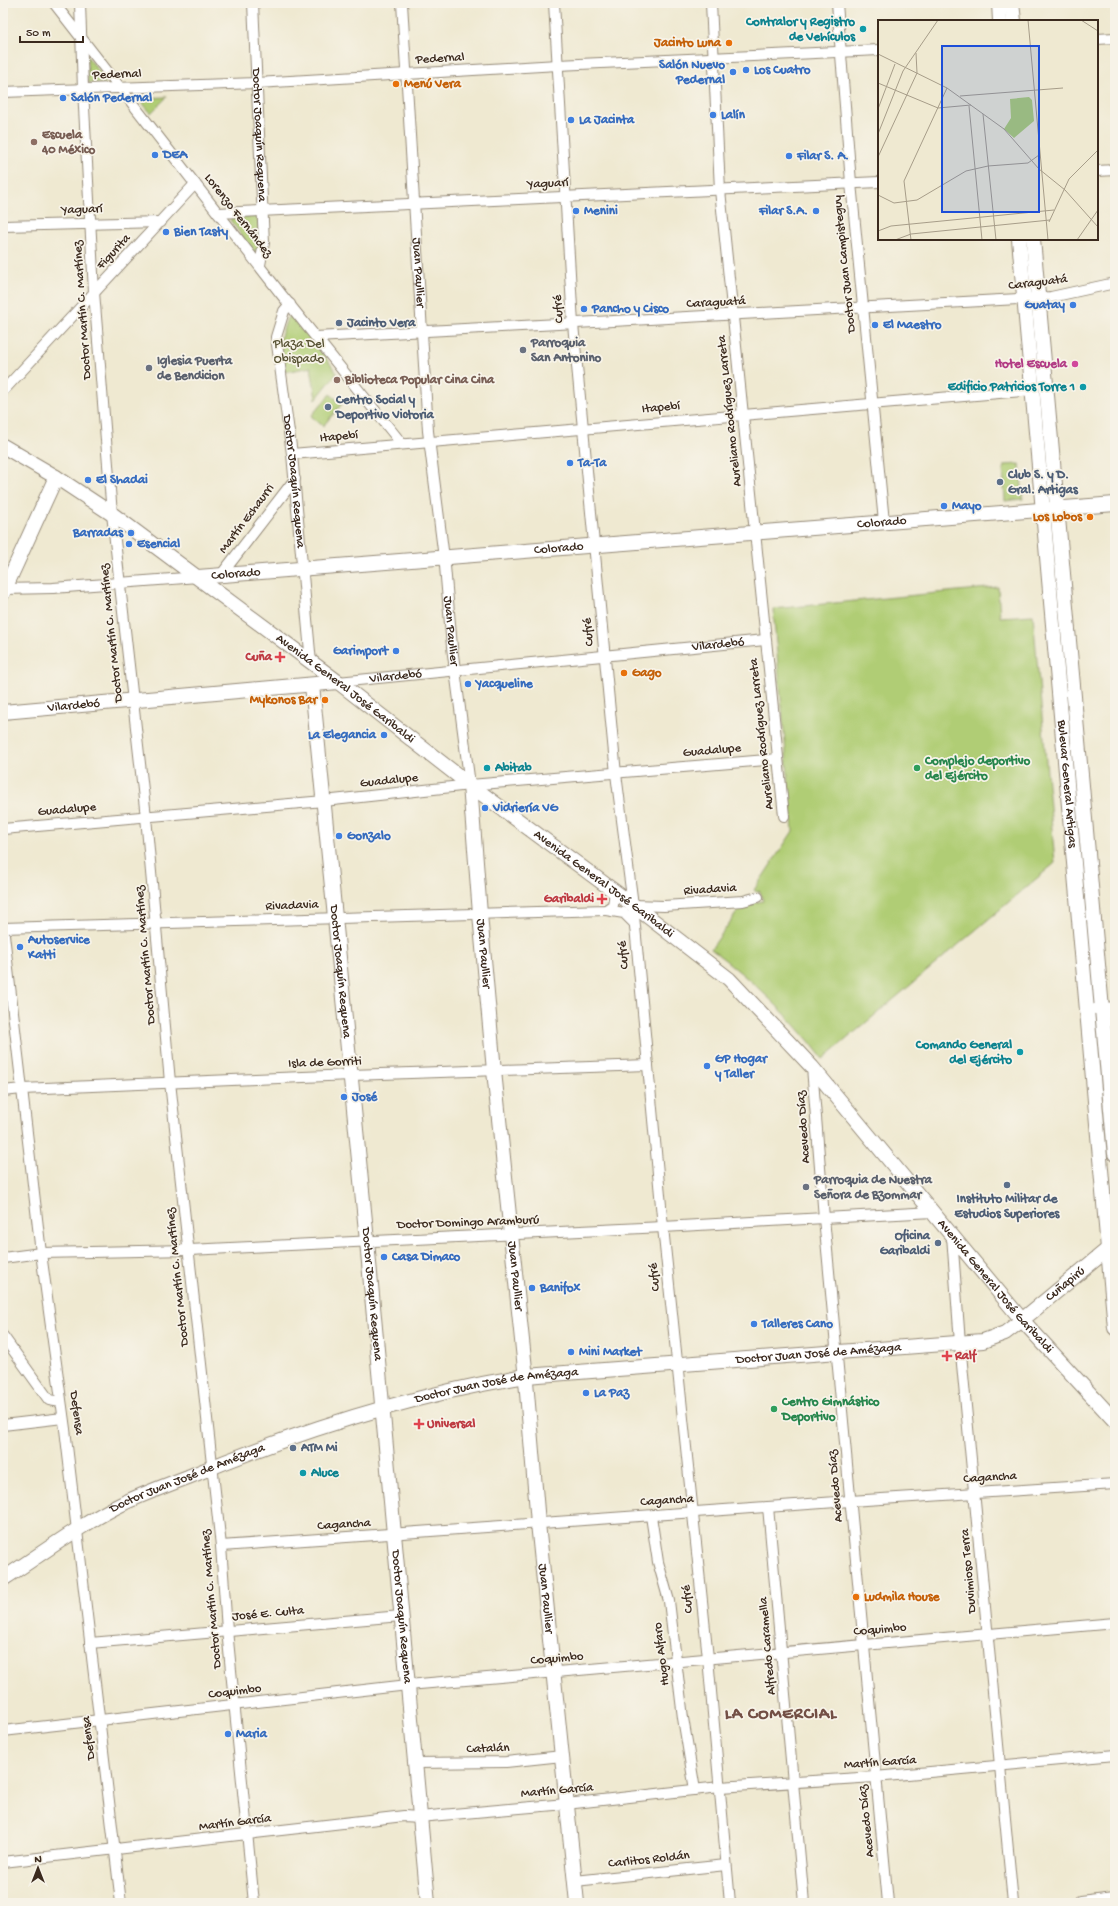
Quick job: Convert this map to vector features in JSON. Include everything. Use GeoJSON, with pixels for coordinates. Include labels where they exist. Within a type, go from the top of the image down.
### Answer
{"type":"FeatureCollection","features":[{"type":"Feature","properties":{"kind":"street","name":"Lorenzo Fernández"},"geometry":{"type":"LineString","coordinates":[[54,3],[119,88],[402,444]]}},
{"type":"Feature","properties":{"kind":"street","name":"Doctor Martín C. Martínez"},"geometry":{"type":"LineString","coordinates":[[80,3],[94,292],[112,514],[146,817],[170,1082],[213,1466],[227,1630],[254,1903]]}},
{"type":"Feature","properties":{"kind":"street","name":"Doctor Joaquín Requena"},"geometry":{"type":"LineString","coordinates":[[253,3],[264,250],[260,265]]}},
{"type":"Feature","properties":{"kind":"street","name":"Juan Paullier"},"geometry":{"type":"LineString","coordinates":[[402,3],[429,442],[444,558],[455,671],[470,785],[494,1071],[512,1234],[526,1376],[538,1523],[577,1903]]}},
{"type":"Feature","properties":{"kind":"street","name":"Cufré"},"geometry":{"type":"LineString","coordinates":[[554,3],[573,324],[616,774],[633,905],[663,1227],[708,1658],[730,1903]]}},
{"type":"Feature","properties":{"kind":"street","name":"Aureliano Rodríguez Larreta"},"geometry":{"type":"LineString","coordinates":[[710,3],[720,190],[734,315],[756,532],[765,640],[784,816]]}},
{"type":"Feature","properties":{"kind":"street","name":"Doctor Juan Campisteguy"},"geometry":{"type":"LineString","coordinates":[[837,3],[862,309],[884,522]]}},
{"type":"Feature","properties":{"kind":"street"},"geometry":{"type":"LineString","coordinates":[[999,3],[1000,20]]}},
{"type":"Feature","properties":{"kind":"street"},"geometry":{"type":"LineString","coordinates":[[1012,3],[1014,20]]}},
{"type":"Feature","properties":{"kind":"street"},"geometry":{"type":"LineString","coordinates":[[1098,39],[1115,38]]}},
{"type":"Feature","properties":{"kind":"street","name":"Pedernal"},"geometry":{"type":"LineString","coordinates":[[3,92],[257,83],[558,65],[878,50]]}},
{"type":"Feature","properties":{"kind":"street"},"geometry":{"type":"LineString","coordinates":[[1098,171],[1115,170]]}},
{"type":"Feature","properties":{"kind":"street","name":"Yaguarí"},"geometry":{"type":"LineString","coordinates":[[218,213],[878,182]]}},
{"type":"Feature","properties":{"kind":"street","name":"Figurita"},"geometry":{"type":"LineString","coordinates":[[3,390],[195,184]]}},
{"type":"Feature","properties":{"kind":"street","name":"Yaguarí"},"geometry":{"type":"LineString","coordinates":[[3,226],[161,222]]}},
{"type":"Feature","properties":{"kind":"street","name":"Bulevar General Artigas"},"geometry":{"type":"LineString","coordinates":[[1019,240],[1031,299],[1050,509],[1094,1009],[1113,1249],[1115,1328]]}},
{"type":"Feature","properties":{"kind":"street","name":"Bulevar General Artigas"},"geometry":{"type":"LineString","coordinates":[[1033,240],[1031,299],[1033,390],[1050,509]]}},
{"type":"Feature","properties":{"kind":"street","name":"Caraguatá"},"geometry":{"type":"LineString","coordinates":[[316,337],[1051,298],[1115,283]]}},
{"type":"Feature","properties":{"kind":"street","name":"Doctor Joaquín Requena"},"geometry":{"type":"LineString","coordinates":[[290,304],[284,311],[276,337],[292,454],[311,663]]}},
{"type":"Feature","properties":{"kind":"street","name":"Itapebí"},"geometry":{"type":"LineString","coordinates":[[292,454],[1033,390]]}},
{"type":"Feature","properties":{"kind":"street","name":"Avenida General José Garibaldi"},"geometry":{"type":"LineString","coordinates":[[3,446],[56,477],[112,514],[198,577],[338,682],[470,785],[633,905],[729,979],[812,1067],[934,1212],[952,1236],[1022,1320],[1115,1421]]}},
{"type":"Feature","properties":{"kind":"street"},"geometry":{"type":"LineString","coordinates":[[3,591],[56,477]]}},
{"type":"Feature","properties":{"kind":"street","name":"Martín Echaurri"},"geometry":{"type":"LineString","coordinates":[[221,575],[294,479]]}},
{"type":"Feature","properties":{"kind":"street","name":"Colorado"},"geometry":{"type":"LineString","coordinates":[[3,591],[444,558],[1115,504]]}},
{"type":"Feature","properties":{"kind":"street","name":"Vilardebó"},"geometry":{"type":"LineString","coordinates":[[3,712],[312,685],[765,640]]}},
{"type":"Feature","properties":{"kind":"street","name":"Doctor Joaquín Requena"},"geometry":{"type":"LineString","coordinates":[[312,685],[367,1240],[428,1903]]}},
{"type":"Feature","properties":{"kind":"street","name":"Guadalupe"},"geometry":{"type":"LineString","coordinates":[[3,829],[324,801],[470,785],[616,774],[778,759]]}},
{"type":"Feature","properties":{"kind":"street"},"geometry":{"type":"LineString","coordinates":[[606,910],[613,905],[615,892]]}},
{"type":"Feature","properties":{"kind":"street","name":"Rivadavia"},"geometry":{"type":"LineString","coordinates":[[633,905],[664,906],[744,900],[758,897]]}},
{"type":"Feature","properties":{"kind":"street"},"geometry":{"type":"LineString","coordinates":[[659,925],[660,914],[664,906]]}},
{"type":"Feature","properties":{"kind":"street","name":"Rivadavia"},"geometry":{"type":"LineString","coordinates":[[3,928],[606,910],[624,913],[634,923]]}},
{"type":"Feature","properties":{"kind":"street","name":"Defensa"},"geometry":{"type":"LineString","coordinates":[[3,928],[41,1253],[77,1531],[121,1903]]}},
{"type":"Feature","properties":{"kind":"street"},"geometry":{"type":"LineString","coordinates":[[1094,1009],[1115,1007]]}},
{"type":"Feature","properties":{"kind":"street","name":"Bulevar General Artigas"},"geometry":{"type":"LineString","coordinates":[[1094,1009],[1115,1154]]}},
{"type":"Feature","properties":{"kind":"street","name":"Isla de Gorriti"},"geometry":{"type":"LineString","coordinates":[[3,1091],[351,1074],[494,1071],[648,1065]]}},
{"type":"Feature","properties":{"kind":"street","name":"Acevedo Díaz"},"geometry":{"type":"LineString","coordinates":[[812,1067],[824,1218],[875,1777],[888,1903]]}},
{"type":"Feature","properties":{"kind":"street","name":"Doctor Domingo Aramburú"},"geometry":{"type":"LineString","coordinates":[[3,1258],[41,1253],[189,1250],[934,1212]]}},
{"type":"Feature","properties":{"kind":"street","name":"Duvimioso Terra"},"geometry":{"type":"LineString","coordinates":[[952,1236],[960,1343],[1014,1903]]}},
{"type":"Feature","properties":{"kind":"street","name":"Cuñapirú"},"geometry":{"type":"LineString","coordinates":[[1022,1320],[1113,1249]]}},
{"type":"Feature","properties":{"kind":"street","name":"Doctor Juan José de Amézaga"},"geometry":{"type":"LineString","coordinates":[[3,1578],[77,1531],[125,1503],[267,1444],[382,1408],[485,1382],[526,1376],[983,1341],[1005,1333],[1022,1320]]}},
{"type":"Feature","properties":{"kind":"street"},"geometry":{"type":"LineString","coordinates":[[3,1336],[49,1400],[61,1402]]}},
{"type":"Feature","properties":{"kind":"street"},"geometry":{"type":"LineString","coordinates":[[3,1425],[63,1418]]}},
{"type":"Feature","properties":{"kind":"street","name":"Cagancha"},"geometry":{"type":"LineString","coordinates":[[221,1546],[975,1492],[1115,1484]]}},
{"type":"Feature","properties":{"kind":"street","name":"Alfredo Caramella"},"geometry":{"type":"LineString","coordinates":[[768,1507],[804,1903]]}},
{"type":"Feature","properties":{"kind":"street","name":"Hugo Alfaro"},"geometry":{"type":"LineString","coordinates":[[651,1516],[658,1562],[669,1601],[675,1661],[695,1790]]}},
{"type":"Feature","properties":{"kind":"street","name":"José E. Culta"},"geometry":{"type":"LineString","coordinates":[[90,1643],[401,1616]]}},
{"type":"Feature","properties":{"kind":"street","name":"Coquimbo"},"geometry":{"type":"LineString","coordinates":[[3,1731],[408,1685],[1115,1623]]}},
{"type":"Feature","properties":{"kind":"street","name":"Martín García"},"geometry":{"type":"LineString","coordinates":[[3,1862],[404,1816],[419,1817],[566,1804],[720,1787],[875,1777],[1115,1755]]}},
{"type":"Feature","properties":{"kind":"street","name":"Catalán"},"geometry":{"type":"LineString","coordinates":[[415,1763],[506,1762],[562,1756]]}},
{"type":"Feature","properties":{"kind":"street","name":"Carlitos Roldán"},"geometry":{"type":"LineString","coordinates":[[575,1881],[726,1865]]}},
{"type":"Feature","properties":{"kind":"street"},"geometry":{"type":"LineString","coordinates":[[1080,1903],[1115,1899]]}},
{"type":"Feature","properties":{"kind":"green space"},"geometry":{"type":"Polygon","coordinates":[[[87,56],[106,80],[106,83],[88,83],[87,56]]]}},
{"type":"Feature","properties":{"kind":"green space"},"geometry":{"type":"Polygon","coordinates":[[[167,97],[151,113],[138,98],[167,97]]]}},
{"type":"Feature","properties":{"kind":"green space"},"geometry":{"type":"Polygon","coordinates":[[[257,216],[260,248],[254,252],[230,220],[232,217],[257,216]]]}},
{"type":"Feature","properties":{"kind":"green space","name":"Plaza Del Obispado"},"geometry":{"type":"Polygon","coordinates":[[[293,315],[337,373],[316,399],[311,367],[285,372],[280,339],[287,318],[293,315]]]}},
{"type":"Feature","properties":{"kind":"green space"},"geometry":{"type":"Polygon","coordinates":[[[330,394],[342,404],[323,426],[311,416],[330,394]]]}},
{"type":"Feature","properties":{"kind":"green space"},"geometry":{"type":"Polygon","coordinates":[[[1020,464],[1023,499],[1005,501],[1004,465],[1020,464]]]}},
{"type":"Feature","properties":{"kind":"green space","name":"Complejo deportivo del Ejército"},"geometry":{"type":"Polygon","coordinates":[[[998,587],[1000,617],[1033,615],[1055,863],[823,1059],[785,1014],[771,1000],[711,949],[743,904],[763,901],[760,891],[756,892],[754,890],[793,831],[773,609],[998,587]]]}},
{"type":"Feature","properties":{"kind":"place","name":"Contralor y Registro de Vehículos"},"geometry":{"type":"Point","coordinates":[863,29]}},
{"type":"Feature","properties":{"kind":"place","name":"Jacinto Luna"},"geometry":{"type":"Point","coordinates":[729,43]}},
{"type":"Feature","properties":{"kind":"place","name":"Los Cuatro"},"geometry":{"type":"Point","coordinates":[746,70]}},
{"type":"Feature","properties":{"kind":"place","name":"Salón Nuevo Pedernal"},"geometry":{"type":"Point","coordinates":[733,72]}},
{"type":"Feature","properties":{"kind":"place","name":"Menú Vera"},"geometry":{"type":"Point","coordinates":[396,84]}},
{"type":"Feature","properties":{"kind":"place","name":"Salón Pedernal"},"geometry":{"type":"Point","coordinates":[63,98]}},
{"type":"Feature","properties":{"kind":"place","name":"Lalín"},"geometry":{"type":"Point","coordinates":[713,115]}},
{"type":"Feature","properties":{"kind":"place","name":"La Jacinta"},"geometry":{"type":"Point","coordinates":[571,120]}},
{"type":"Feature","properties":{"kind":"place","name":"Escuela 40 México"},"geometry":{"type":"Point","coordinates":[34,142]}},
{"type":"Feature","properties":{"kind":"place","name":"DEA"},"geometry":{"type":"Point","coordinates":[155,155]}},
{"type":"Feature","properties":{"kind":"place","name":"Filar S. A."},"geometry":{"type":"Point","coordinates":[789,156]}},
{"type":"Feature","properties":{"kind":"place","name":"Menini"},"geometry":{"type":"Point","coordinates":[576,211]}},
{"type":"Feature","properties":{"kind":"place","name":"Filar S.A."},"geometry":{"type":"Point","coordinates":[816,211]}},
{"type":"Feature","properties":{"kind":"place","name":"Bien Tasty"},"geometry":{"type":"Point","coordinates":[166,232]}},
{"type":"Feature","properties":{"kind":"place","name":"Guatay"},"geometry":{"type":"Point","coordinates":[1073,305]}},
{"type":"Feature","properties":{"kind":"place","name":"Pancho y Cisco"},"geometry":{"type":"Point","coordinates":[584,309]}},
{"type":"Feature","properties":{"kind":"place","name":"Jacinto Vera"},"geometry":{"type":"Point","coordinates":[339,323]}},
{"type":"Feature","properties":{"kind":"place","name":"El Maestro"},"geometry":{"type":"Point","coordinates":[875,325]}},
{"type":"Feature","properties":{"kind":"place","name":"Parroquia San Antonino"},"geometry":{"type":"Point","coordinates":[523,350]}},
{"type":"Feature","properties":{"kind":"place","name":"Hotel Escuela"},"geometry":{"type":"Point","coordinates":[1075,364]}},
{"type":"Feature","properties":{"kind":"place","name":"Iglesia Puerta de Bendicion"},"geometry":{"type":"Point","coordinates":[149,368]}},
{"type":"Feature","properties":{"kind":"place","name":"Biblioteca Popular Cina Cina"},"geometry":{"type":"Point","coordinates":[337,380]}},
{"type":"Feature","properties":{"kind":"place","name":"Edificio Patricios Torre 1"},"geometry":{"type":"Point","coordinates":[1083,387]}},
{"type":"Feature","properties":{"kind":"place","name":"Centro Social y Deportivo Victoria"},"geometry":{"type":"Point","coordinates":[328,407]}},
{"type":"Feature","properties":{"kind":"place","name":"Ta-Ta"},"geometry":{"type":"Point","coordinates":[570,463]}},
{"type":"Feature","properties":{"kind":"place","name":"El Shadai"},"geometry":{"type":"Point","coordinates":[88,480]}},
{"type":"Feature","properties":{"kind":"place","name":"Club S. y D. Gral. Artigas"},"geometry":{"type":"Point","coordinates":[1000,482]}},
{"type":"Feature","properties":{"kind":"place","name":"Mayo"},"geometry":{"type":"Point","coordinates":[944,506]}},
{"type":"Feature","properties":{"kind":"place","name":"Los Lobos"},"geometry":{"type":"Point","coordinates":[1090,517]}},
{"type":"Feature","properties":{"kind":"place","name":"Barradas"},"geometry":{"type":"Point","coordinates":[131,533]}},
{"type":"Feature","properties":{"kind":"place","name":"Esencial"},"geometry":{"type":"Point","coordinates":[129,544]}},
{"type":"Feature","properties":{"kind":"place","name":"Garimport"},"geometry":{"type":"Point","coordinates":[396,651]}},
{"type":"Feature","properties":{"kind":"place","name":"Cuña"},"geometry":{"type":"Point","coordinates":[280,657]}},
{"type":"Feature","properties":{"kind":"place","name":"Gago"},"geometry":{"type":"Point","coordinates":[624,673]}},
{"type":"Feature","properties":{"kind":"place","name":"Yacqueline"},"geometry":{"type":"Point","coordinates":[468,684]}},
{"type":"Feature","properties":{"kind":"place","name":"Mykonos Bar"},"geometry":{"type":"Point","coordinates":[325,700]}},
{"type":"Feature","properties":{"kind":"place","name":"La Elegancia"},"geometry":{"type":"Point","coordinates":[384,735]}},
{"type":"Feature","properties":{"kind":"place","name":"Abitab"},"geometry":{"type":"Point","coordinates":[487,768]}},
{"type":"Feature","properties":{"kind":"place","name":"Complejo deportivo del Ejército"},"geometry":{"type":"Point","coordinates":[917,768]}},
{"type":"Feature","properties":{"kind":"place","name":"Vidriería VG"},"geometry":{"type":"Point","coordinates":[485,808]}},
{"type":"Feature","properties":{"kind":"place","name":"Gonzalo"},"geometry":{"type":"Point","coordinates":[339,836]}},
{"type":"Feature","properties":{"kind":"place","name":"Garibaldi"},"geometry":{"type":"Point","coordinates":[602,899]}},
{"type":"Feature","properties":{"kind":"place","name":"Autoservice Katti"},"geometry":{"type":"Point","coordinates":[20,947]}},
{"type":"Feature","properties":{"kind":"place","name":"Comando General del Ejército"},"geometry":{"type":"Point","coordinates":[1020,1052]}},
{"type":"Feature","properties":{"kind":"place","name":"GP Hogar y Taller"},"geometry":{"type":"Point","coordinates":[707,1066]}},
{"type":"Feature","properties":{"kind":"place","name":"José"},"geometry":{"type":"Point","coordinates":[344,1097]}},
{"type":"Feature","properties":{"kind":"place","name":"Instituto Militar de Estudios Superiores"},"geometry":{"type":"Point","coordinates":[1007,1185]}},
{"type":"Feature","properties":{"kind":"place","name":"Parroquia de Nuestra Señora de Bzommar"},"geometry":{"type":"Point","coordinates":[806,1187]}},
{"type":"Feature","properties":{"kind":"place","name":"Oficina Garibaldi"},"geometry":{"type":"Point","coordinates":[938,1243]}},
{"type":"Feature","properties":{"kind":"place","name":"Casa Dimaco"},"geometry":{"type":"Point","coordinates":[384,1257]}},
{"type":"Feature","properties":{"kind":"place","name":"Banifox"},"geometry":{"type":"Point","coordinates":[532,1288]}},
{"type":"Feature","properties":{"kind":"place","name":"Talleres Cano"},"geometry":{"type":"Point","coordinates":[754,1324]}},
{"type":"Feature","properties":{"kind":"place","name":"Mini Market"},"geometry":{"type":"Point","coordinates":[571,1352]}},
{"type":"Feature","properties":{"kind":"place","name":"Ralf"},"geometry":{"type":"Point","coordinates":[947,1356]}},
{"type":"Feature","properties":{"kind":"place","name":"La Paz"},"geometry":{"type":"Point","coordinates":[586,1393]}},
{"type":"Feature","properties":{"kind":"place","name":"Centro Gimnástico Deportivo"},"geometry":{"type":"Point","coordinates":[774,1409]}},
{"type":"Feature","properties":{"kind":"place","name":"Universal"},"geometry":{"type":"Point","coordinates":[419,1424]}},
{"type":"Feature","properties":{"kind":"place","name":"ATM Mi"},"geometry":{"type":"Point","coordinates":[293,1448]}},
{"type":"Feature","properties":{"kind":"place","name":"Aluce"},"geometry":{"type":"Point","coordinates":[303,1473]}},
{"type":"Feature","properties":{"kind":"place","name":"Ludmila House"},"geometry":{"type":"Point","coordinates":[856,1597]}},
{"type":"Feature","properties":{"kind":"place","name":"Maria"},"geometry":{"type":"Point","coordinates":[228,1734]}},
{"type":"Feature","properties":{"kind":"district","name":"LA COMERCIAL"},"geometry":{"type":"Point","coordinates":[781,1715]}}]}
